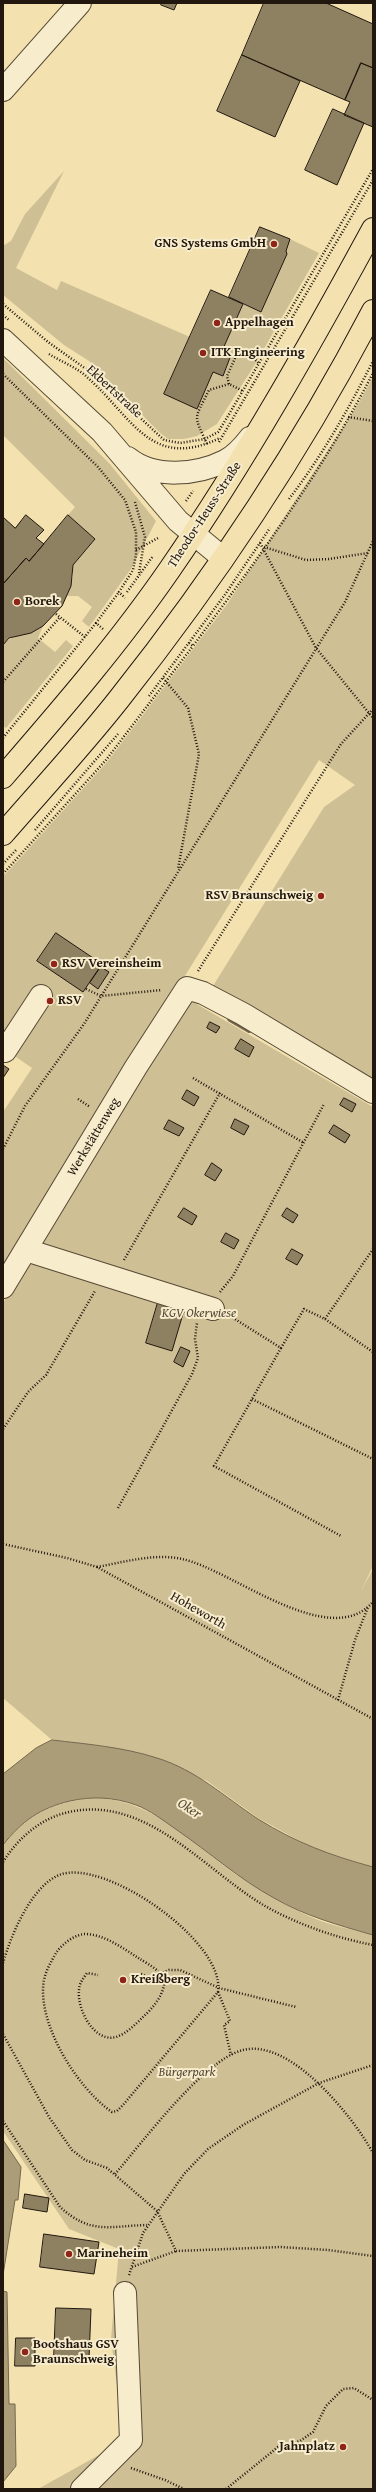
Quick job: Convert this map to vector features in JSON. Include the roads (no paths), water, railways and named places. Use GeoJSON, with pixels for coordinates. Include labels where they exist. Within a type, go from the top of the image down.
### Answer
{"type":"FeatureCollection","features":[{"type":"Feature","properties":{"kind":"main road","name":"Theodor-Heuss-Straße"},"geometry":{"type":"LineString","coordinates":[[3,777],[90,676],[193,535],[274,407],[373,229]]}},
{"type":"Feature","properties":{"kind":"main road"},"geometry":{"type":"LineString","coordinates":[[3,834],[118,700],[196,599],[317,413],[373,311]]}},
{"type":"Feature","properties":{"kind":"street"},"geometry":{"type":"LineString","coordinates":[[3,90],[80,3]]}},
{"type":"Feature","properties":{"kind":"street"},"geometry":{"type":"LineString","coordinates":[[8,333],[102,432],[130,459],[145,468],[170,472],[192,471],[226,461],[241,449],[274,407]]}},
{"type":"Feature","properties":{"kind":"street"},"geometry":{"type":"LineString","coordinates":[[102,432],[174,517],[193,535],[223,558]]}},
{"type":"Feature","properties":{"kind":"street","name":"Werkstättenweg"},"geometry":{"type":"LineString","coordinates":[[3,1287],[136,1067],[187,988],[203,993],[243,1014],[373,1092]]}},
{"type":"Feature","properties":{"kind":"street"},"geometry":{"type":"LineString","coordinates":[[5,1052],[41,996]]}},
{"type":"Feature","properties":{"kind":"street"},"geometry":{"type":"LineString","coordinates":[[26,1250],[208,1308]]}},
{"type":"Feature","properties":{"kind":"street"},"geometry":{"type":"LineString","coordinates":[[82,2489],[110,2463],[130,2440],[125,2293]]}},
{"type":"Feature","properties":{"kind":"water","name":"Oker"},"geometry":{"type":"Polygon","coordinates":[[[52,1740],[144,1754],[171,1763],[210,1785],[258,1819],[286,1835],[314,1848],[373,1867],[373,1935],[322,1920],[298,1910],[261,1891],[162,1819],[141,1807],[120,1800],[86,1798],[50,1807],[25,1822],[3,1845],[3,1774],[36,1748],[52,1740]]]}},
{"type":"Feature","properties":{"kind":"water"},"geometry":{"type":"Polygon","coordinates":[[[3,2140],[21,2167],[18,2200],[15,2200],[3,2275],[3,2140]]]}},
{"type":"Feature","properties":{"kind":"water"},"geometry":{"type":"Polygon","coordinates":[[[3,2291],[7,2292],[9,2404],[15,2404],[16,2466],[3,2482],[3,2291]]]}},
{"type":"Feature","properties":{"kind":"waterway"},"geometry":{"type":"LineString","coordinates":[[230,1019],[249,1030]]}},
{"type":"Feature","properties":{"kind":"place","name":"GNS Systems GmbH"},"geometry":{"type":"Point","coordinates":[274,244]}},
{"type":"Feature","properties":{"kind":"place","name":"Appelhagen"},"geometry":{"type":"Point","coordinates":[217,323]}},
{"type":"Feature","properties":{"kind":"place","name":"ITK Engineering"},"geometry":{"type":"Point","coordinates":[203,353]}},
{"type":"Feature","properties":{"kind":"place","name":"Borek"},"geometry":{"type":"Point","coordinates":[17,602]}},
{"type":"Feature","properties":{"kind":"place","name":"RSV Braunschweig"},"geometry":{"type":"Point","coordinates":[321,896]}},
{"type":"Feature","properties":{"kind":"place","name":"RSV Vereinsheim"},"geometry":{"type":"Point","coordinates":[54,964]}},
{"type":"Feature","properties":{"kind":"place","name":"RSV"},"geometry":{"type":"Point","coordinates":[50,1001]}},
{"type":"Feature","properties":{"kind":"place","name":"Kreißberg"},"geometry":{"type":"Point","coordinates":[123,1980]}},
{"type":"Feature","properties":{"kind":"place","name":"Marineheim"},"geometry":{"type":"Point","coordinates":[69,2254]}},
{"type":"Feature","properties":{"kind":"place","name":"Bootshaus GSV Braunschweig"},"geometry":{"type":"Point","coordinates":[25,2352]}},
{"type":"Feature","properties":{"kind":"place","name":"Jahnplatz"},"geometry":{"type":"Point","coordinates":[343,2447]}},
{"type":"Feature","properties":{"kind":"park label","name":"KGV Okerwiese"},"geometry":{"type":"Point","coordinates":[199,1314]}},
{"type":"Feature","properties":{"kind":"park label","name":"Bürgerpark"},"geometry":{"type":"Point","coordinates":[187,2073]}}]}
